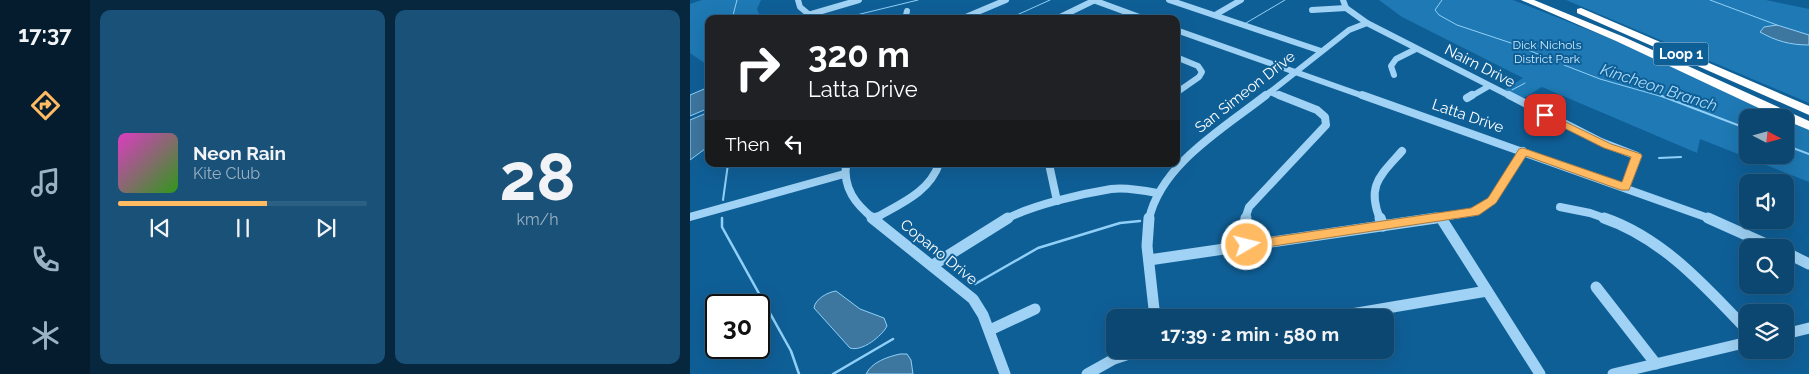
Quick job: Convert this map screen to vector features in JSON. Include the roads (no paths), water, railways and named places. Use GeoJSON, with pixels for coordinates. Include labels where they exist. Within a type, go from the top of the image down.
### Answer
{"type":"FeatureCollection","features":[{"type":"Feature","properties":{"kind":"highway","name":"Loop 1"},"geometry":{"type":"LineString","coordinates":[[1526,0],[1620,39],[1809,126]]}},
{"type":"Feature","properties":{"kind":"highway","name":"Loop 1"},"geometry":{"type":"LineString","coordinates":[[1552,0],[1634,33],[1809,111]]}},
{"type":"Feature","properties":{"kind":"street"},"geometry":{"type":"LineString","coordinates":[[798,0],[800,7],[808,15],[859,0]]}},
{"type":"Feature","properties":{"kind":"street"},"geometry":{"type":"LineString","coordinates":[[971,15],[1006,0]]}},
{"type":"Feature","properties":{"kind":"street"},"geometry":{"type":"LineString","coordinates":[[1064,15],[1094,0],[1134,15]]}},
{"type":"Feature","properties":{"kind":"street"},"geometry":{"type":"LineString","coordinates":[[1169,0],[1322,51]]}},
{"type":"Feature","properties":{"kind":"street"},"geometry":{"type":"LineString","coordinates":[[1215,15],[1241,0]]}},
{"type":"Feature","properties":{"kind":"street","name":"Nairn Drive"},"geometry":{"type":"LineString","coordinates":[[1342,0],[1346,8],[1367,23],[1416,49],[1608,146],[1637,156],[1625,187]]}},
{"type":"Feature","properties":{"kind":"street"},"geometry":{"type":"LineString","coordinates":[[1312,10],[1346,8]]}},
{"type":"Feature","properties":{"kind":"street"},"geometry":{"type":"LineString","coordinates":[[906,15],[907,11]]}},
{"type":"Feature","properties":{"kind":"street","name":"San Simeon Drive"},"geometry":{"type":"LineString","coordinates":[[1180,165],[1186,158],[1349,30],[1367,23]]}},
{"type":"Feature","properties":{"kind":"street","name":"Latta Drive"},"geometry":{"type":"LineString","coordinates":[[1180,32],[1698,213],[1755,239]]}},
{"type":"Feature","properties":{"kind":"street"},"geometry":{"type":"LineString","coordinates":[[1394,75],[1391,66],[1396,59],[1416,49]]}},
{"type":"Feature","properties":{"kind":"street"},"geometry":{"type":"LineString","coordinates":[[1180,59],[1198,66],[1202,72],[1199,77],[1180,90]]}},
{"type":"Feature","properties":{"kind":"street"},"geometry":{"type":"LineString","coordinates":[[1467,98],[1490,86]]}},
{"type":"Feature","properties":{"kind":"street"},"geometry":{"type":"LineString","coordinates":[[1247,245],[1243,229],[1244,218],[1249,207],[1326,123],[1325,117],[1317,110],[1270,92]]}},
{"type":"Feature","properties":{"kind":"street"},"geometry":{"type":"LineString","coordinates":[[1383,226],[1374,207],[1372,198],[1373,188],[1402,151]]}},
{"type":"Feature","properties":{"kind":"street"},"geometry":{"type":"LineString","coordinates":[[1149,260],[1474,212],[1486,206],[1492,200],[1523,151]]}},
{"type":"Feature","properties":{"kind":"street"},"geometry":{"type":"LineString","coordinates":[[874,219],[914,196],[934,177],[938,167]]}},
{"type":"Feature","properties":{"kind":"street"},"geometry":{"type":"LineString","coordinates":[[1050,167],[1057,201]]}},
{"type":"Feature","properties":{"kind":"street","name":"San Simeon Drive"},"geometry":{"type":"LineString","coordinates":[[1154,309],[1146,239],[1147,221],[1157,193],[1179,167]]}},
{"type":"Feature","properties":{"kind":"street"},"geometry":{"type":"LineString","coordinates":[[690,217],[845,169]]}},
{"type":"Feature","properties":{"kind":"street","name":"Copano Drive"},"geometry":{"type":"LineString","coordinates":[[845,169],[851,197],[859,206],[973,298],[990,330],[1000,365],[1006,374]]}},
{"type":"Feature","properties":{"kind":"street"},"geometry":{"type":"LineString","coordinates":[[933,265],[1011,215],[1057,201],[1112,190],[1142,190],[1157,193]]}},
{"type":"Feature","properties":{"kind":"street"},"geometry":{"type":"LineString","coordinates":[[1560,207],[1582,210],[1619,224],[1637,231],[1660,245],[1683,263],[1739,321]]}},
{"type":"Feature","properties":{"kind":"street"},"geometry":{"type":"LineString","coordinates":[[1441,217],[1540,374]]}},
{"type":"Feature","properties":{"kind":"street"},"geometry":{"type":"LineString","coordinates":[[1794,256],[1809,264]]}},
{"type":"Feature","properties":{"kind":"street"},"geometry":{"type":"LineString","coordinates":[[1596,287],[1656,364]]}},
{"type":"Feature","properties":{"kind":"street"},"geometry":{"type":"LineString","coordinates":[[1381,309],[1487,291]]}},
{"type":"Feature","properties":{"kind":"street"},"geometry":{"type":"LineString","coordinates":[[990,330],[1035,309]]}},
{"type":"Feature","properties":{"kind":"street"},"geometry":{"type":"LineString","coordinates":[[1794,332],[1809,328]]}},
{"type":"Feature","properties":{"kind":"street"},"geometry":{"type":"LineString","coordinates":[[1613,374],[1739,344]]}},
{"type":"Feature","properties":{"kind":"street"},"geometry":{"type":"LineString","coordinates":[[1087,374],[1114,359]]}},
{"type":"Feature","properties":{"kind":"waterway"},"geometry":{"type":"LineString","coordinates":[[733,15],[737,0]]}},
{"type":"Feature","properties":{"kind":"waterway"},"geometry":{"type":"LineString","coordinates":[[856,15],[918,0]]}},
{"type":"Feature","properties":{"kind":"waterway"},"geometry":{"type":"LineString","coordinates":[[1017,15],[1050,0]]}},
{"type":"Feature","properties":{"kind":"waterway"},"geometry":{"type":"LineString","coordinates":[[1246,23],[1285,0]]}},
{"type":"Feature","properties":{"kind":"waterway","name":"Kincheon Branch"},"geometry":{"type":"LineString","coordinates":[[1442,0],[1435,10],[1439,15],[1457,25],[1514,44],[1545,57]]}},
{"type":"Feature","properties":{"kind":"waterway"},"geometry":{"type":"LineString","coordinates":[[1710,0],[1777,25]]}},
{"type":"Feature","properties":{"kind":"waterway","name":"Kincheon Branch"},"geometry":{"type":"LineString","coordinates":[[1564,65],[1600,79],[1663,97]]}},
{"type":"Feature","properties":{"kind":"waterway"},"geometry":{"type":"LineString","coordinates":[[1512,90],[1525,83]]}},
{"type":"Feature","properties":{"kind":"waterway","name":"Kincheon Branch"},"geometry":{"type":"LineString","coordinates":[[1659,95],[1739,126]]}},
{"type":"Feature","properties":{"kind":"waterway","name":"Kincheon Branch"},"geometry":{"type":"LineString","coordinates":[[1794,148],[1809,154]]}},
{"type":"Feature","properties":{"kind":"waterway"},"geometry":{"type":"LineString","coordinates":[[1659,158],[1681,157]]}},
{"type":"Feature","properties":{"kind":"waterway"},"geometry":{"type":"LineString","coordinates":[[723,200],[728,167]]}},
{"type":"Feature","properties":{"kind":"waterway"},"geometry":{"type":"LineString","coordinates":[[722,218],[722,227],[791,351],[799,374]]}},
{"type":"Feature","properties":{"kind":"waterway"},"geometry":{"type":"LineString","coordinates":[[975,284],[1038,248],[1120,223],[1140,221]]}},
{"type":"Feature","properties":{"kind":"waterway"},"geometry":{"type":"LineString","coordinates":[[833,374],[893,339]]}},
{"type":"Feature","properties":{"kind":"park label","name":"Dick Nichols District Park"},"geometry":{"type":"Point","coordinates":[1547,52]}}]}
